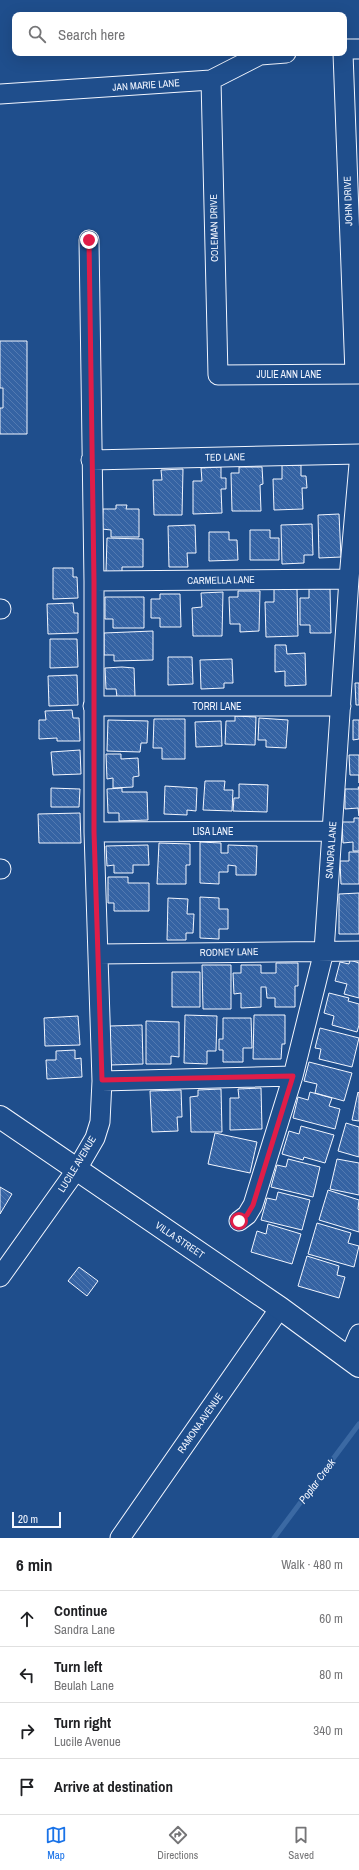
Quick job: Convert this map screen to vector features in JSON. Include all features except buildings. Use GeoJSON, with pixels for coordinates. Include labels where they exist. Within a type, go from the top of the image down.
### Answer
{"type":"FeatureCollection","features":[{"type":"Feature","properties":{"kind":"main road","name":"VILLA STREET"},"geometry":{"type":"LineString","coordinates":[[0,1117],[280,1308],[354,1362]]}},
{"type":"Feature","properties":{"kind":"street"},"geometry":{"type":"LineString","coordinates":[[347,49],[359,49]]}},
{"type":"Feature","properties":{"kind":"street","name":"JAN MARIE LANE"},"geometry":{"type":"LineString","coordinates":[[0,94],[210,80],[258,56]]}},
{"type":"Feature","properties":{"kind":"street","name":"JOHN DRIVE"},"geometry":{"type":"LineString","coordinates":[[343,56],[357,374]]}},
{"type":"Feature","properties":{"kind":"street","name":"COLEMAN DRIVE"},"geometry":{"type":"LineString","coordinates":[[210,80],[218,375]]}},
{"type":"Feature","properties":{"kind":"street","name":"LUCILE AVENUE"},"geometry":{"type":"LineString","coordinates":[[0,1277],[77,1169],[95,1138],[100,1122],[102,1080],[94,832],[94,582],[91,460],[89,240]]}},
{"type":"Feature","properties":{"kind":"street","name":"JULIE ANN LANE"},"geometry":{"type":"LineString","coordinates":[[218,375],[357,374]]}},
{"type":"Feature","properties":{"kind":"street","name":"TED LANE"},"geometry":{"type":"LineString","coordinates":[[91,460],[359,454]]}},
{"type":"Feature","properties":{"kind":"street","name":"SANDRA LANE"},"geometry":{"type":"LineString","coordinates":[[239,1221],[247,1215],[253,1205],[293,1076],[324,951],[349,579],[359,464]]}},
{"type":"Feature","properties":{"kind":"street","name":"CARMELLA LANE"},"geometry":{"type":"LineString","coordinates":[[94,582],[349,579]]}},
{"type":"Feature","properties":{"kind":"street","name":"TORRI LANE"},"geometry":{"type":"LineString","coordinates":[[93,706],[341,706]]}},
{"type":"Feature","properties":{"kind":"street","name":"LISA LANE"},"geometry":{"type":"LineString","coordinates":[[94,832],[332,831]]}},
{"type":"Feature","properties":{"kind":"street","name":"RODNEY LANE"},"geometry":{"type":"LineString","coordinates":[[99,954],[359,951]]}},
{"type":"Feature","properties":{"kind":"street"},"geometry":{"type":"LineString","coordinates":[[102,1080],[293,1076]]}},
{"type":"Feature","properties":{"kind":"street","name":"RAMONA AVENUE"},"geometry":{"type":"LineString","coordinates":[[120,1538],[280,1308]]}},
{"type":"Feature","properties":{"kind":"street"},"geometry":{"type":"LineString","coordinates":[[354,1362],[359,1334]]}},
{"type":"Feature","properties":{"kind":"waterway","name":"Poplar Creek"},"geometry":{"type":"LineString","coordinates":[[274,1538],[359,1424]]}},
{"type":"Feature","properties":{"kind":"route"},"geometry":{"type":"LineString","coordinates":[[89,240],[91,460],[94,582],[94,832],[102,1080],[293,1076],[253,1205],[247,1215],[239,1221]]}}]}
